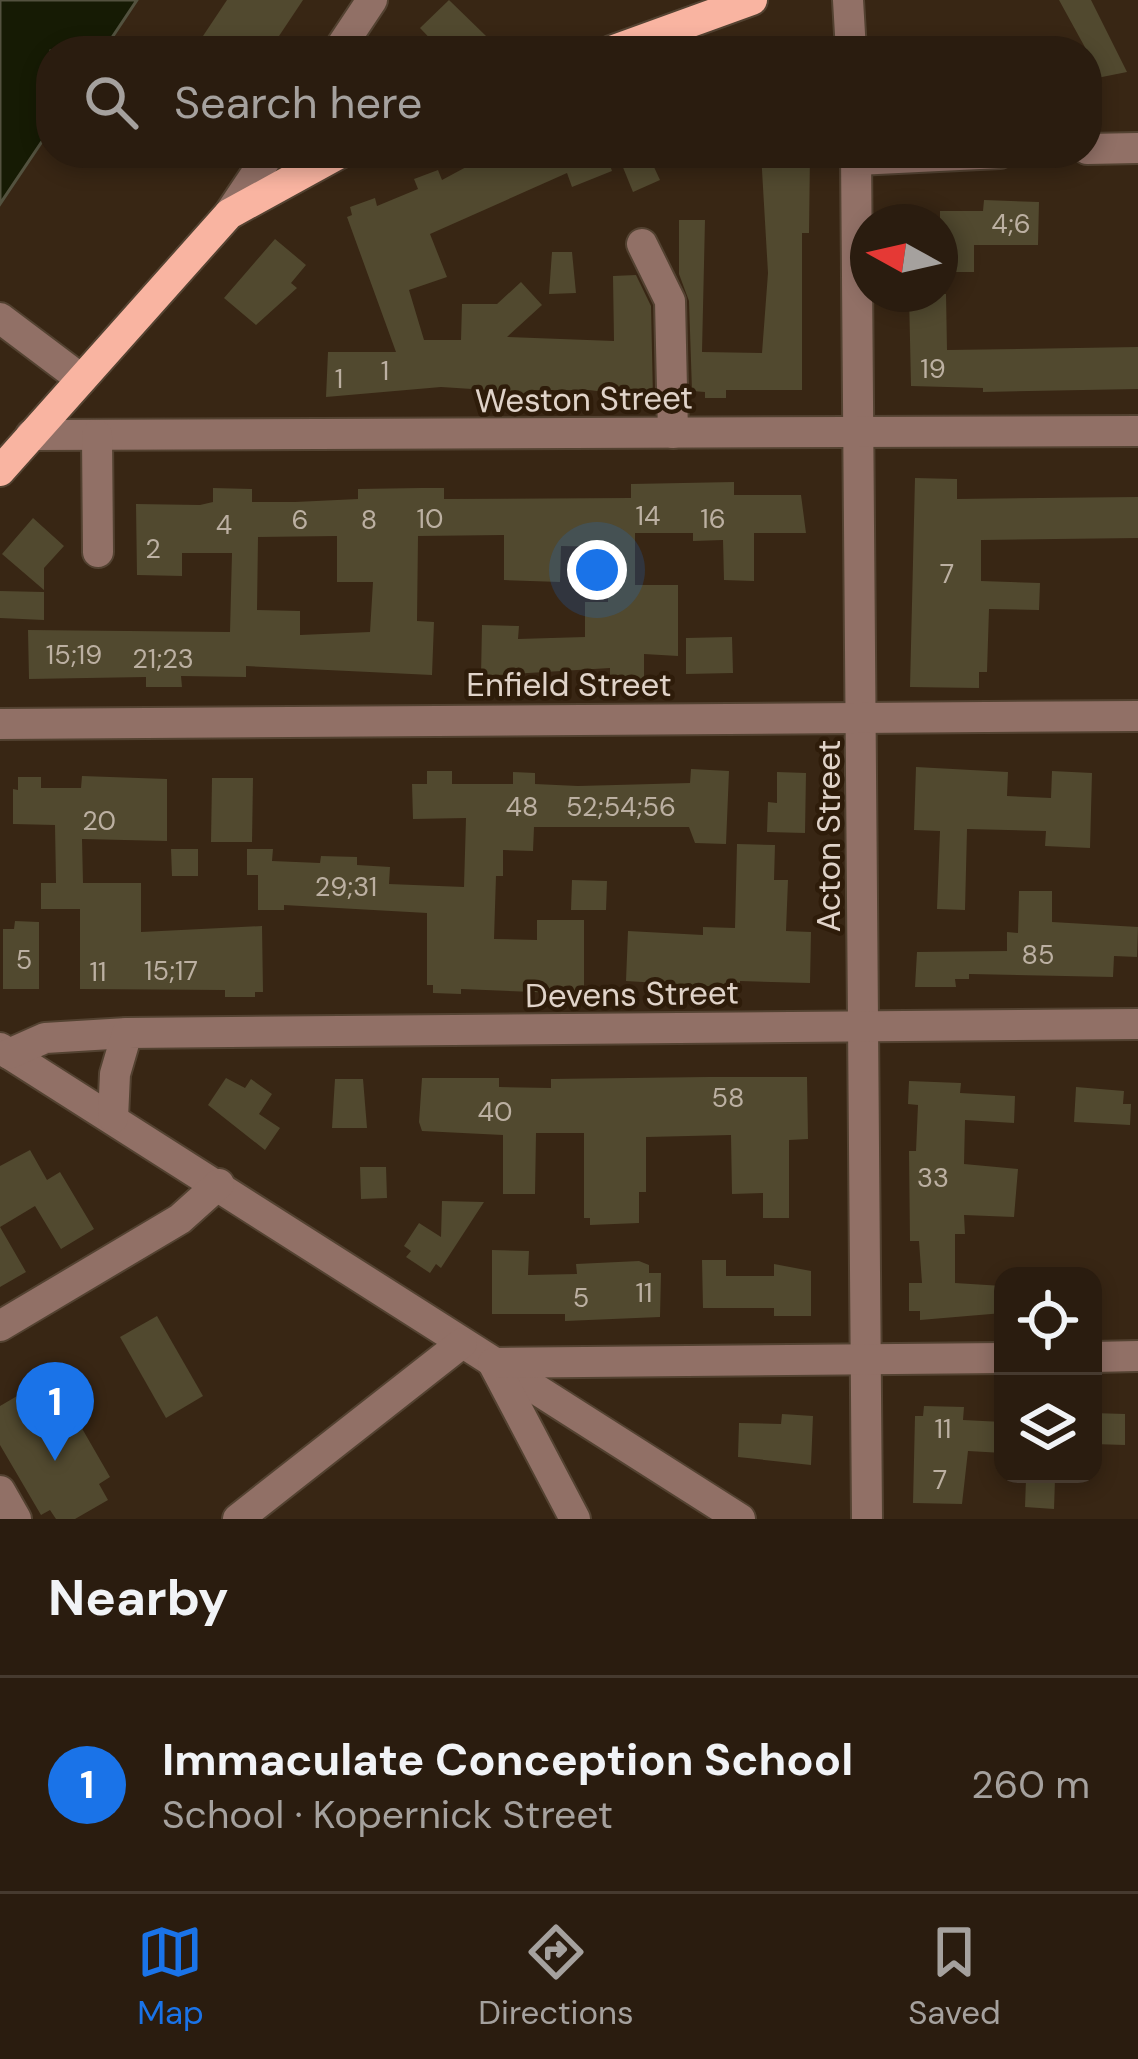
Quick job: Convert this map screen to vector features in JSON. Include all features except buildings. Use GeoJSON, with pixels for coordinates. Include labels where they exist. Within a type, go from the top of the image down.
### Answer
{"type":"FeatureCollection","features":[{"type":"Feature","properties":{"kind":"main road"},"geometry":{"type":"LineString","coordinates":[[638,36],[680,12],[752,0]]}},
{"type":"Feature","properties":{"kind":"main road"},"geometry":{"type":"LineString","coordinates":[[0,471],[229,214],[313,168]]}},
{"type":"Feature","properties":{"kind":"street"},"geometry":{"type":"LineString","coordinates":[[348,36],[372,0]]}},
{"type":"Feature","properties":{"kind":"street"},"geometry":{"type":"LineString","coordinates":[[848,0],[849,36]]}},
{"type":"Feature","properties":{"kind":"street"},"geometry":{"type":"LineString","coordinates":[[1102,149],[1138,148]]}},
{"type":"Feature","properties":{"kind":"street"},"geometry":{"type":"LineString","coordinates":[[229,214],[260,168]]}},
{"type":"Feature","properties":{"kind":"street","name":"Acton Street"},"geometry":{"type":"LineString","coordinates":[[856,168],[867,1519]]}},
{"type":"Feature","properties":{"kind":"street"},"geometry":{"type":"LineString","coordinates":[[642,244],[670,301],[673,433]]}},
{"type":"Feature","properties":{"kind":"street"},"geometry":{"type":"LineString","coordinates":[[0,318],[81,379]]}},
{"type":"Feature","properties":{"kind":"street","name":"Weston Street"},"geometry":{"type":"LineString","coordinates":[[31,435],[1138,431]]}},
{"type":"Feature","properties":{"kind":"street"},"geometry":{"type":"LineString","coordinates":[[97,435],[98,552]]}},
{"type":"Feature","properties":{"kind":"street","name":"Enfield Street"},"geometry":{"type":"LineString","coordinates":[[0,724],[1138,716]]}},
{"type":"Feature","properties":{"kind":"street","name":"Devens Street"},"geometry":{"type":"LineString","coordinates":[[4,1051],[45,1038],[127,1033],[1138,1024]]}},
{"type":"Feature","properties":{"kind":"street"},"geometry":{"type":"LineString","coordinates":[[113,1118],[116,1074],[127,1033]]}},
{"type":"Feature","properties":{"kind":"street"},"geometry":{"type":"LineString","coordinates":[[4,1051],[740,1519]]}},
{"type":"Feature","properties":{"kind":"street"},"geometry":{"type":"LineString","coordinates":[[0,1325],[180,1219],[219,1184]]}},
{"type":"Feature","properties":{"kind":"street"},"geometry":{"type":"LineString","coordinates":[[238,1519],[463,1343]]}},
{"type":"Feature","properties":{"kind":"street"},"geometry":{"type":"LineString","coordinates":[[1102,1357],[1138,1356]]}},
{"type":"Feature","properties":{"kind":"street"},"geometry":{"type":"LineString","coordinates":[[493,1363],[994,1358]]}},
{"type":"Feature","properties":{"kind":"street"},"geometry":{"type":"LineString","coordinates":[[493,1363],[575,1519]]}},
{"type":"Feature","properties":{"kind":"street"},"geometry":{"type":"LineString","coordinates":[[0,1492],[16,1519]]}},
{"type":"Feature","properties":{"kind":"shaded area"},"geometry":{"type":"Polygon","coordinates":[[[0,0],[137,0],[113,36],[36,36],[36,150],[0,204],[0,0]]]}},
{"type":"Feature","properties":{"kind":"place","name":"Immaculate Conception School"},"geometry":{"type":"Point","coordinates":[55,1461]}}]}
